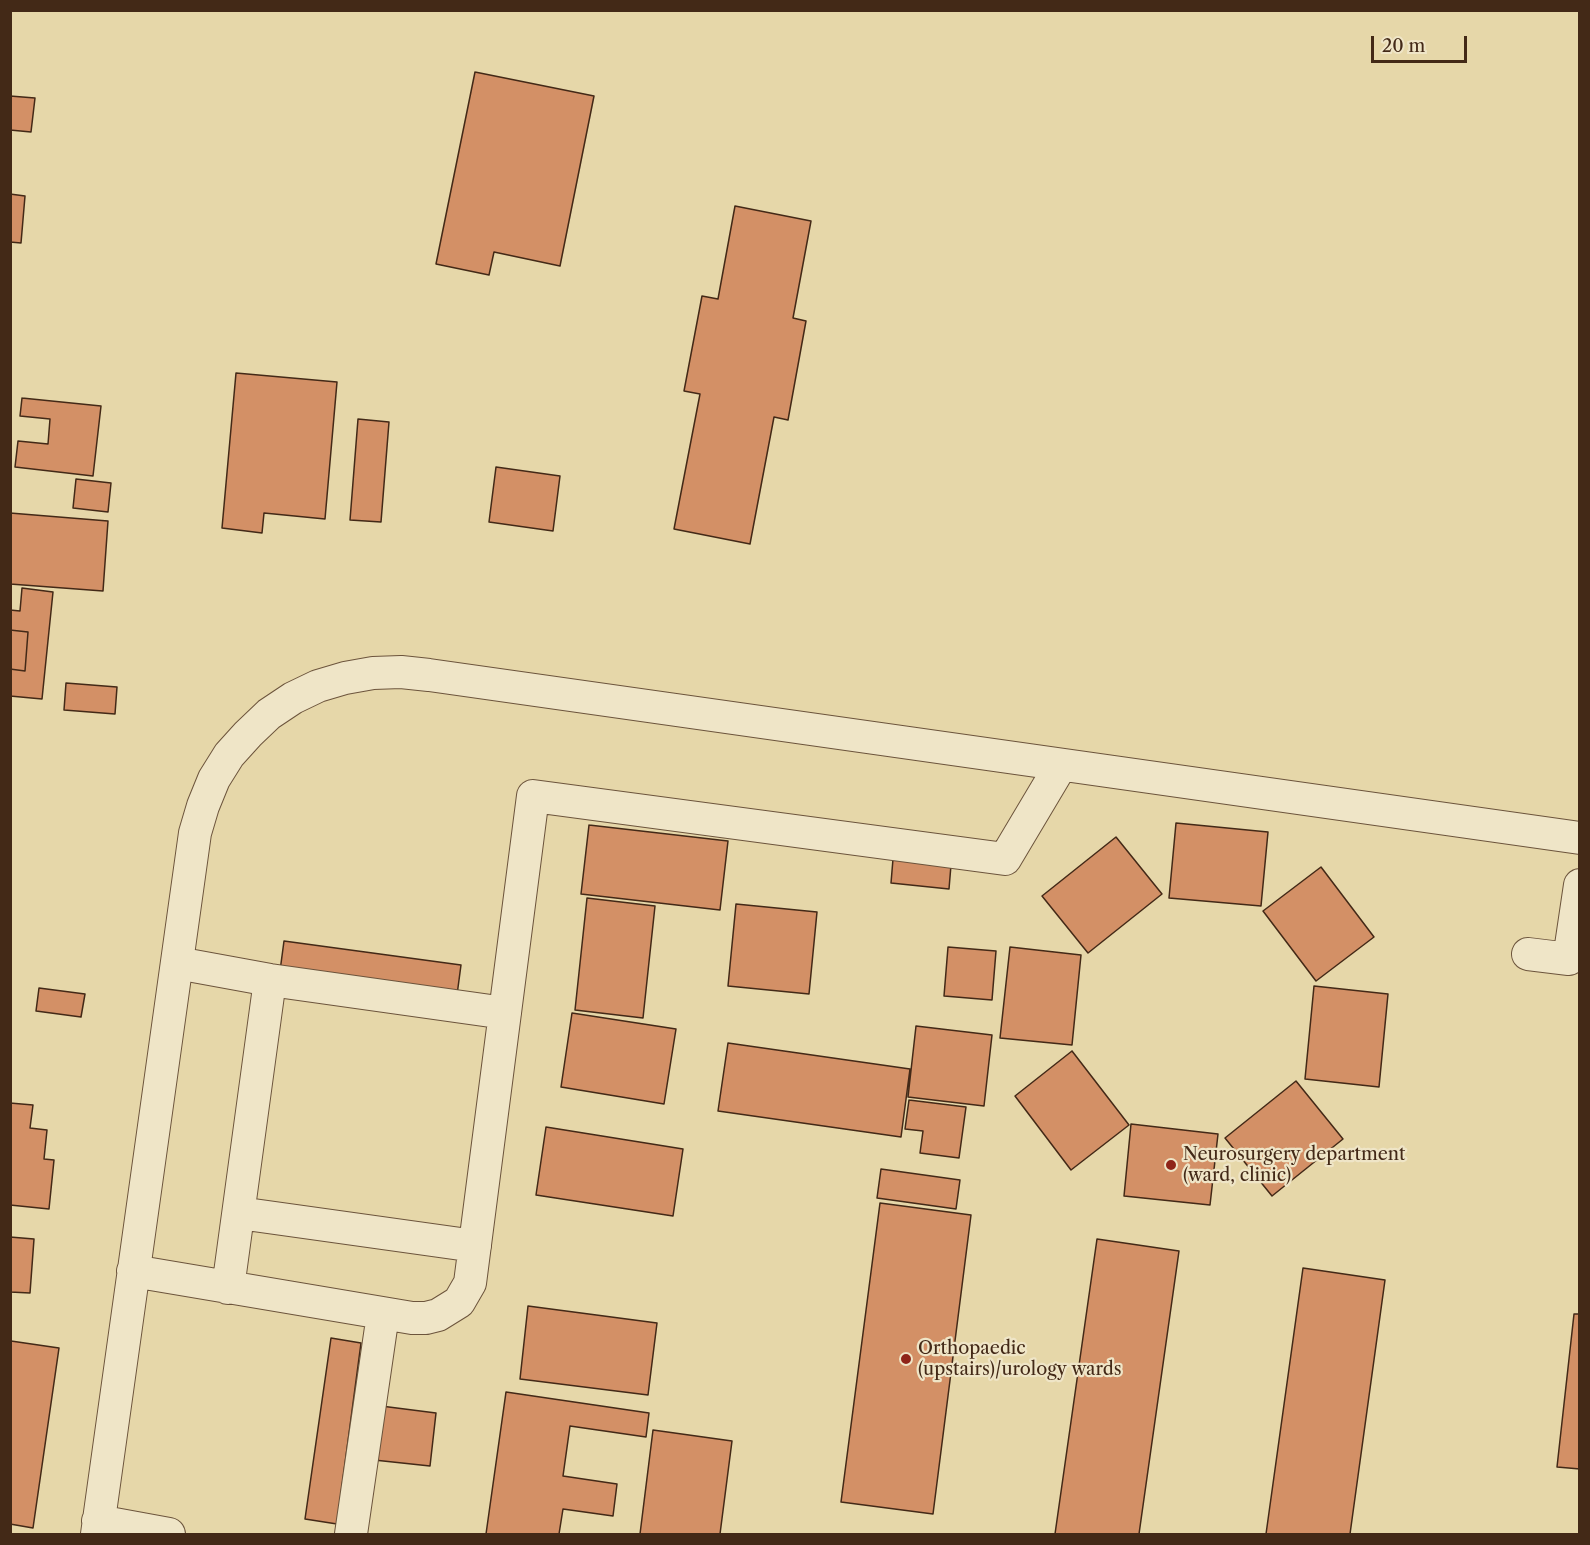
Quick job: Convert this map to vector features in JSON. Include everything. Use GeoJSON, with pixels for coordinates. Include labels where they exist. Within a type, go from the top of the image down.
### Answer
{"type":"FeatureCollection","features":[{"type":"Feature","properties":{"kind":"lane"},"geometry":{"type":"LineString","coordinates":[[169,1534],[98,1528],[195,833],[214,779],[236,748],[269,714],[292,698],[318,686],[345,678],[373,673],[420,674],[1580,838]]}},
{"type":"Feature","properties":{"kind":"lane"},"geometry":{"type":"LineString","coordinates":[[134,1271],[383,1314],[426,1318],[459,1302],[470,1284],[533,796],[1005,859],[1061,765]]}},
{"type":"Feature","properties":{"kind":"lane"},"geometry":{"type":"LineString","coordinates":[[1528,954],[1569,959],[1580,885]]}},
{"type":"Feature","properties":{"kind":"lane"},"geometry":{"type":"LineString","coordinates":[[177,963],[270,980],[505,1013]]}},
{"type":"Feature","properties":{"kind":"lane"},"geometry":{"type":"LineString","coordinates":[[228,1288],[270,980]]}},
{"type":"Feature","properties":{"kind":"lane"},"geometry":{"type":"LineString","coordinates":[[240,1213],[475,1246]]}},
{"type":"Feature","properties":{"kind":"lane"},"geometry":{"type":"LineString","coordinates":[[351,1534],[383,1314]]}},
{"type":"Feature","properties":{"kind":"building"},"geometry":{"type":"Polygon","coordinates":[[[475,72],[594,96],[560,266],[494,252],[489,275],[436,264],[475,72]]]}},
{"type":"Feature","properties":{"kind":"building"},"geometry":{"type":"Polygon","coordinates":[[[10,96],[35,98],[31,132],[10,130],[10,96]]]}},
{"type":"Feature","properties":{"kind":"building"},"geometry":{"type":"Polygon","coordinates":[[[10,194],[25,196],[21,243],[10,242],[10,194]]]}},
{"type":"Feature","properties":{"kind":"building"},"geometry":{"type":"Polygon","coordinates":[[[735,206],[811,221],[793,318],[806,321],[788,420],[774,417],[750,544],[674,529],[700,394],[684,391],[702,296],[718,299],[735,206]]]}},
{"type":"Feature","properties":{"kind":"building"},"geometry":{"type":"Polygon","coordinates":[[[236,373],[337,382],[325,519],[264,513],[262,533],[222,528],[236,373]]]}},
{"type":"Feature","properties":{"kind":"building"},"geometry":{"type":"Polygon","coordinates":[[[22,398],[101,406],[93,476],[15,467],[18,441],[48,444],[50,419],[20,416],[22,398]]]}},
{"type":"Feature","properties":{"kind":"building"},"geometry":{"type":"Polygon","coordinates":[[[358,419],[389,422],[381,522],[350,520],[358,419]]]}},
{"type":"Feature","properties":{"kind":"building"},"geometry":{"type":"Polygon","coordinates":[[[496,467],[560,476],[553,531],[489,522],[496,467]]]}},
{"type":"Feature","properties":{"kind":"building"},"geometry":{"type":"Polygon","coordinates":[[[76,479],[111,483],[108,512],[73,508],[76,479]]]}},
{"type":"Feature","properties":{"kind":"building"},"geometry":{"type":"Polygon","coordinates":[[[10,513],[108,521],[103,591],[10,584],[10,513]]]}},
{"type":"Feature","properties":{"kind":"building"},"geometry":{"type":"Polygon","coordinates":[[[22,588],[53,592],[42,699],[10,696],[10,669],[25,671],[28,632],[10,630],[10,610],[20,611],[22,588]]]}},
{"type":"Feature","properties":{"kind":"building"},"geometry":{"type":"Polygon","coordinates":[[[10,630],[28,632],[25,671],[10,669],[10,630]]]}},
{"type":"Feature","properties":{"kind":"building"},"geometry":{"type":"Polygon","coordinates":[[[66,683],[117,687],[115,714],[64,710],[66,683]]]}},
{"type":"Feature","properties":{"kind":"building"},"geometry":{"type":"Polygon","coordinates":[[[1176,823],[1268,832],[1261,906],[1169,898],[1176,823]]]}},
{"type":"Feature","properties":{"kind":"building"},"geometry":{"type":"Polygon","coordinates":[[[589,825],[728,841],[720,910],[581,894],[589,825]]]}},
{"type":"Feature","properties":{"kind":"building"},"geometry":{"type":"Polygon","coordinates":[[[1116,837],[1162,894],[1088,953],[1042,896],[1116,837]]]}},
{"type":"Feature","properties":{"kind":"building"},"geometry":{"type":"Polygon","coordinates":[[[893,859],[951,865],[949,889],[891,883],[893,859]]]}},
{"type":"Feature","properties":{"kind":"building"},"geometry":{"type":"Polygon","coordinates":[[[1321,867],[1374,937],[1316,981],[1263,911],[1321,867]]]}},
{"type":"Feature","properties":{"kind":"building"},"geometry":{"type":"Polygon","coordinates":[[[587,898],[655,906],[643,1018],[575,1010],[587,898]]]}},
{"type":"Feature","properties":{"kind":"building"},"geometry":{"type":"Polygon","coordinates":[[[736,904],[817,912],[809,994],[728,986],[736,904]]]}},
{"type":"Feature","properties":{"kind":"building"},"geometry":{"type":"Polygon","coordinates":[[[284,941],[461,965],[457,995],[280,971],[284,941]]]}},
{"type":"Feature","properties":{"kind":"building"},"geometry":{"type":"Polygon","coordinates":[[[948,947],[996,951],[992,1000],[944,996],[948,947]]]}},
{"type":"Feature","properties":{"kind":"building"},"geometry":{"type":"Polygon","coordinates":[[[1010,947],[1081,955],[1072,1045],[1000,1038],[1010,947]]]}},
{"type":"Feature","properties":{"kind":"building"},"geometry":{"type":"Polygon","coordinates":[[[1314,986],[1388,994],[1379,1087],[1305,1079],[1314,986]]]}},
{"type":"Feature","properties":{"kind":"building"},"geometry":{"type":"Polygon","coordinates":[[[39,988],[85,994],[81,1017],[36,1011],[39,988]]]}},
{"type":"Feature","properties":{"kind":"building"},"geometry":{"type":"Polygon","coordinates":[[[572,1013],[676,1029],[664,1104],[561,1087],[572,1013]]]}},
{"type":"Feature","properties":{"kind":"building"},"geometry":{"type":"Polygon","coordinates":[[[916,1026],[992,1035],[984,1106],[908,1097],[916,1026]]]}},
{"type":"Feature","properties":{"kind":"building"},"geometry":{"type":"Polygon","coordinates":[[[728,1043],[910,1069],[901,1137],[718,1111],[728,1043]]]}},
{"type":"Feature","properties":{"kind":"building"},"geometry":{"type":"Polygon","coordinates":[[[1072,1051],[1129,1125],[1071,1170],[1015,1096],[1072,1051]]]}},
{"type":"Feature","properties":{"kind":"building"},"geometry":{"type":"Polygon","coordinates":[[[1296,1081],[1343,1139],[1272,1196],[1225,1138],[1296,1081]]]}},
{"type":"Feature","properties":{"kind":"building"},"geometry":{"type":"Polygon","coordinates":[[[909,1100],[966,1107],[959,1158],[920,1153],[923,1131],[905,1129],[909,1100]]]}},
{"type":"Feature","properties":{"kind":"building"},"geometry":{"type":"Polygon","coordinates":[[[10,1103],[33,1105],[30,1128],[47,1130],[44,1159],[54,1160],[49,1209],[10,1205],[10,1103]]]}},
{"type":"Feature","properties":{"kind":"building","name":"Neurosurgery department (ward, clinic)"},"geometry":{"type":"Polygon","coordinates":[[[1131,1124],[1218,1134],[1210,1205],[1124,1196],[1131,1124]]]}},
{"type":"Feature","properties":{"kind":"building"},"geometry":{"type":"Polygon","coordinates":[[[546,1127],[683,1149],[673,1216],[536,1195],[546,1127]]]}},
{"type":"Feature","properties":{"kind":"building"},"geometry":{"type":"Polygon","coordinates":[[[881,1169],[960,1180],[956,1209],[877,1198],[881,1169]]]}},
{"type":"Feature","properties":{"kind":"building","name":"Orthopaedic (upstairs)/urology wards"},"geometry":{"type":"Polygon","coordinates":[[[880,1203],[971,1215],[933,1514],[841,1502],[880,1203]]]}},
{"type":"Feature","properties":{"kind":"building"},"geometry":{"type":"Polygon","coordinates":[[[10,1237],[34,1239],[30,1293],[10,1292],[10,1237]]]}},
{"type":"Feature","properties":{"kind":"building"},"geometry":{"type":"Polygon","coordinates":[[[1097,1239],[1179,1251],[1139,1534],[1055,1534],[1097,1239]]]}},
{"type":"Feature","properties":{"kind":"building"},"geometry":{"type":"Polygon","coordinates":[[[1303,1268],[1385,1280],[1350,1534],[1266,1534],[1303,1268]]]}},
{"type":"Feature","properties":{"kind":"building"},"geometry":{"type":"Polygon","coordinates":[[[528,1306],[657,1323],[648,1395],[520,1379],[528,1306]]]}},
{"type":"Feature","properties":{"kind":"building"},"geometry":{"type":"Polygon","coordinates":[[[1574,1314],[1580,1314],[1580,1469],[1557,1467],[1574,1314]]]}},
{"type":"Feature","properties":{"kind":"building"},"geometry":{"type":"Polygon","coordinates":[[[331,1338],[361,1343],[337,1524],[305,1519],[331,1338]]]}},
{"type":"Feature","properties":{"kind":"building"},"geometry":{"type":"Polygon","coordinates":[[[11,1341],[59,1348],[33,1528],[10,1524],[11,1341]]]}},
{"type":"Feature","properties":{"kind":"building"},"geometry":{"type":"Polygon","coordinates":[[[506,1392],[649,1413],[646,1437],[570,1426],[563,1476],[617,1484],[613,1516],[563,1509],[559,1534],[486,1534],[506,1392]]]}},
{"type":"Feature","properties":{"kind":"building"},"geometry":{"type":"Polygon","coordinates":[[[381,1406],[436,1413],[430,1466],[374,1460],[381,1406]]]}},
{"type":"Feature","properties":{"kind":"building"},"geometry":{"type":"Polygon","coordinates":[[[653,1430],[732,1441],[720,1534],[640,1534],[653,1430]]]}},
{"type":"Feature","properties":{"kind":"place","name":"Neurosurgery department (ward, clinic)"},"geometry":{"type":"Point","coordinates":[1171,1165]}},
{"type":"Feature","properties":{"kind":"place","name":"Orthopaedic (upstairs)/urology wards"},"geometry":{"type":"Point","coordinates":[906,1359]}}]}
